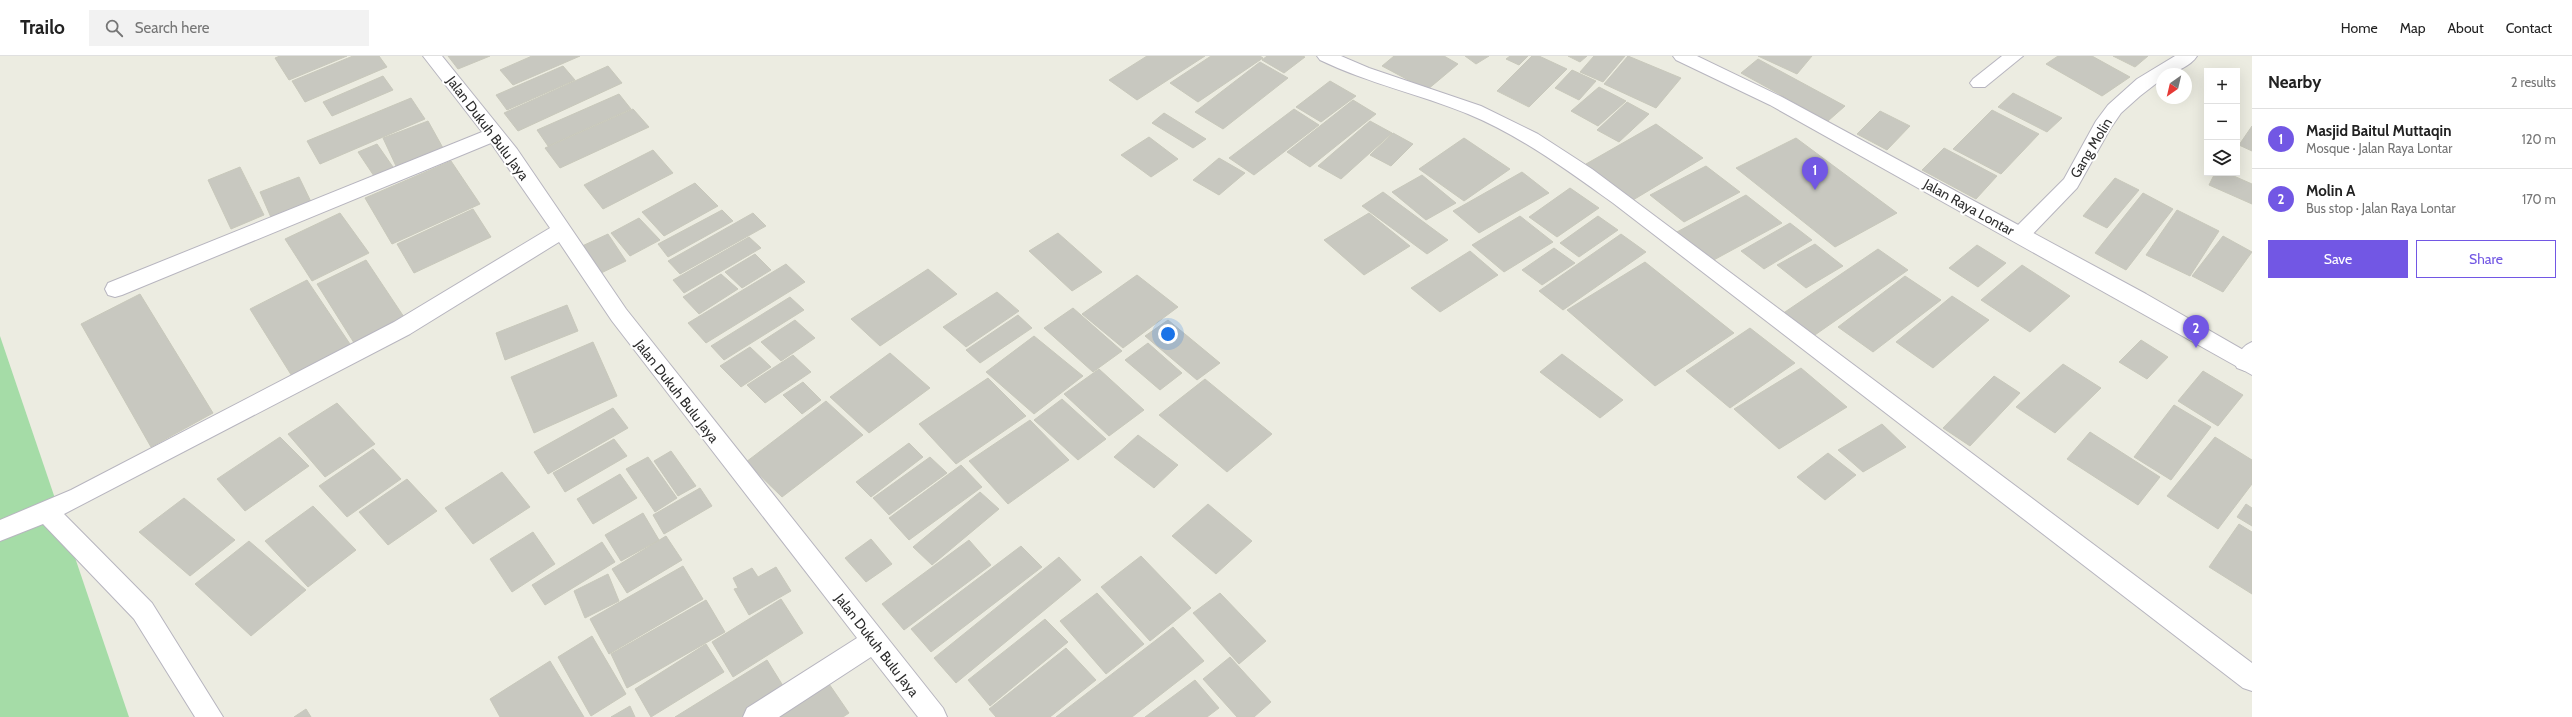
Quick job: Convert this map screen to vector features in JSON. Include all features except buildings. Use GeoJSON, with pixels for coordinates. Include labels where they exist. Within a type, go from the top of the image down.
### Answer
{"type":"FeatureCollection","features":[{"type":"Feature","properties":{"kind":"street","name":"Jalan Dukuh Bulu Jaya"},"geometry":{"type":"LineString","coordinates":[[432,56],[494,134],[562,230],[619,315],[934,717]]}},
{"type":"Feature","properties":{"kind":"street"},"geometry":{"type":"LineString","coordinates":[[1326,56],[1371,74],[1474,109],[1515,128],[1547,147],[1620,198],[2130,584],[2252,679]]}},
{"type":"Feature","properties":{"kind":"street","name":"Jalan Raya Lontar"},"geometry":{"type":"LineString","coordinates":[[1682,56],[1776,101],[2250,360]]}},
{"type":"Feature","properties":{"kind":"street"},"geometry":{"type":"LineString","coordinates":[[1979,83],[2014,56]]}},
{"type":"Feature","properties":{"kind":"street","name":"Gang Molin"},"geometry":{"type":"LineString","coordinates":[[2020,235],[2052,205],[2075,177],[2106,119],[2127,97],[2157,74],[2188,56]]}},
{"type":"Feature","properties":{"kind":"street"},"geometry":{"type":"LineString","coordinates":[[116,289],[494,134]]}},
{"type":"Feature","properties":{"kind":"street"},"geometry":{"type":"LineString","coordinates":[[0,531],[79,497],[402,328],[562,230]]}},
{"type":"Feature","properties":{"kind":"street"},"geometry":{"type":"LineString","coordinates":[[46,511],[143,611],[210,717]]}},
{"type":"Feature","properties":{"kind":"street"},"geometry":{"type":"LineString","coordinates":[[756,717],[874,641]]}},
{"type":"Feature","properties":{"kind":"green space"},"geometry":{"type":"Polygon","coordinates":[[[0,336],[129,717],[0,717],[0,336]]]}},
{"type":"Feature","properties":{"kind":"place","name":"Masjid Baitul Muttaqin"},"geometry":{"type":"Point","coordinates":[1815,190]}},
{"type":"Feature","properties":{"kind":"place","name":"Molin A"},"geometry":{"type":"Point","coordinates":[2196,348]}}]}
